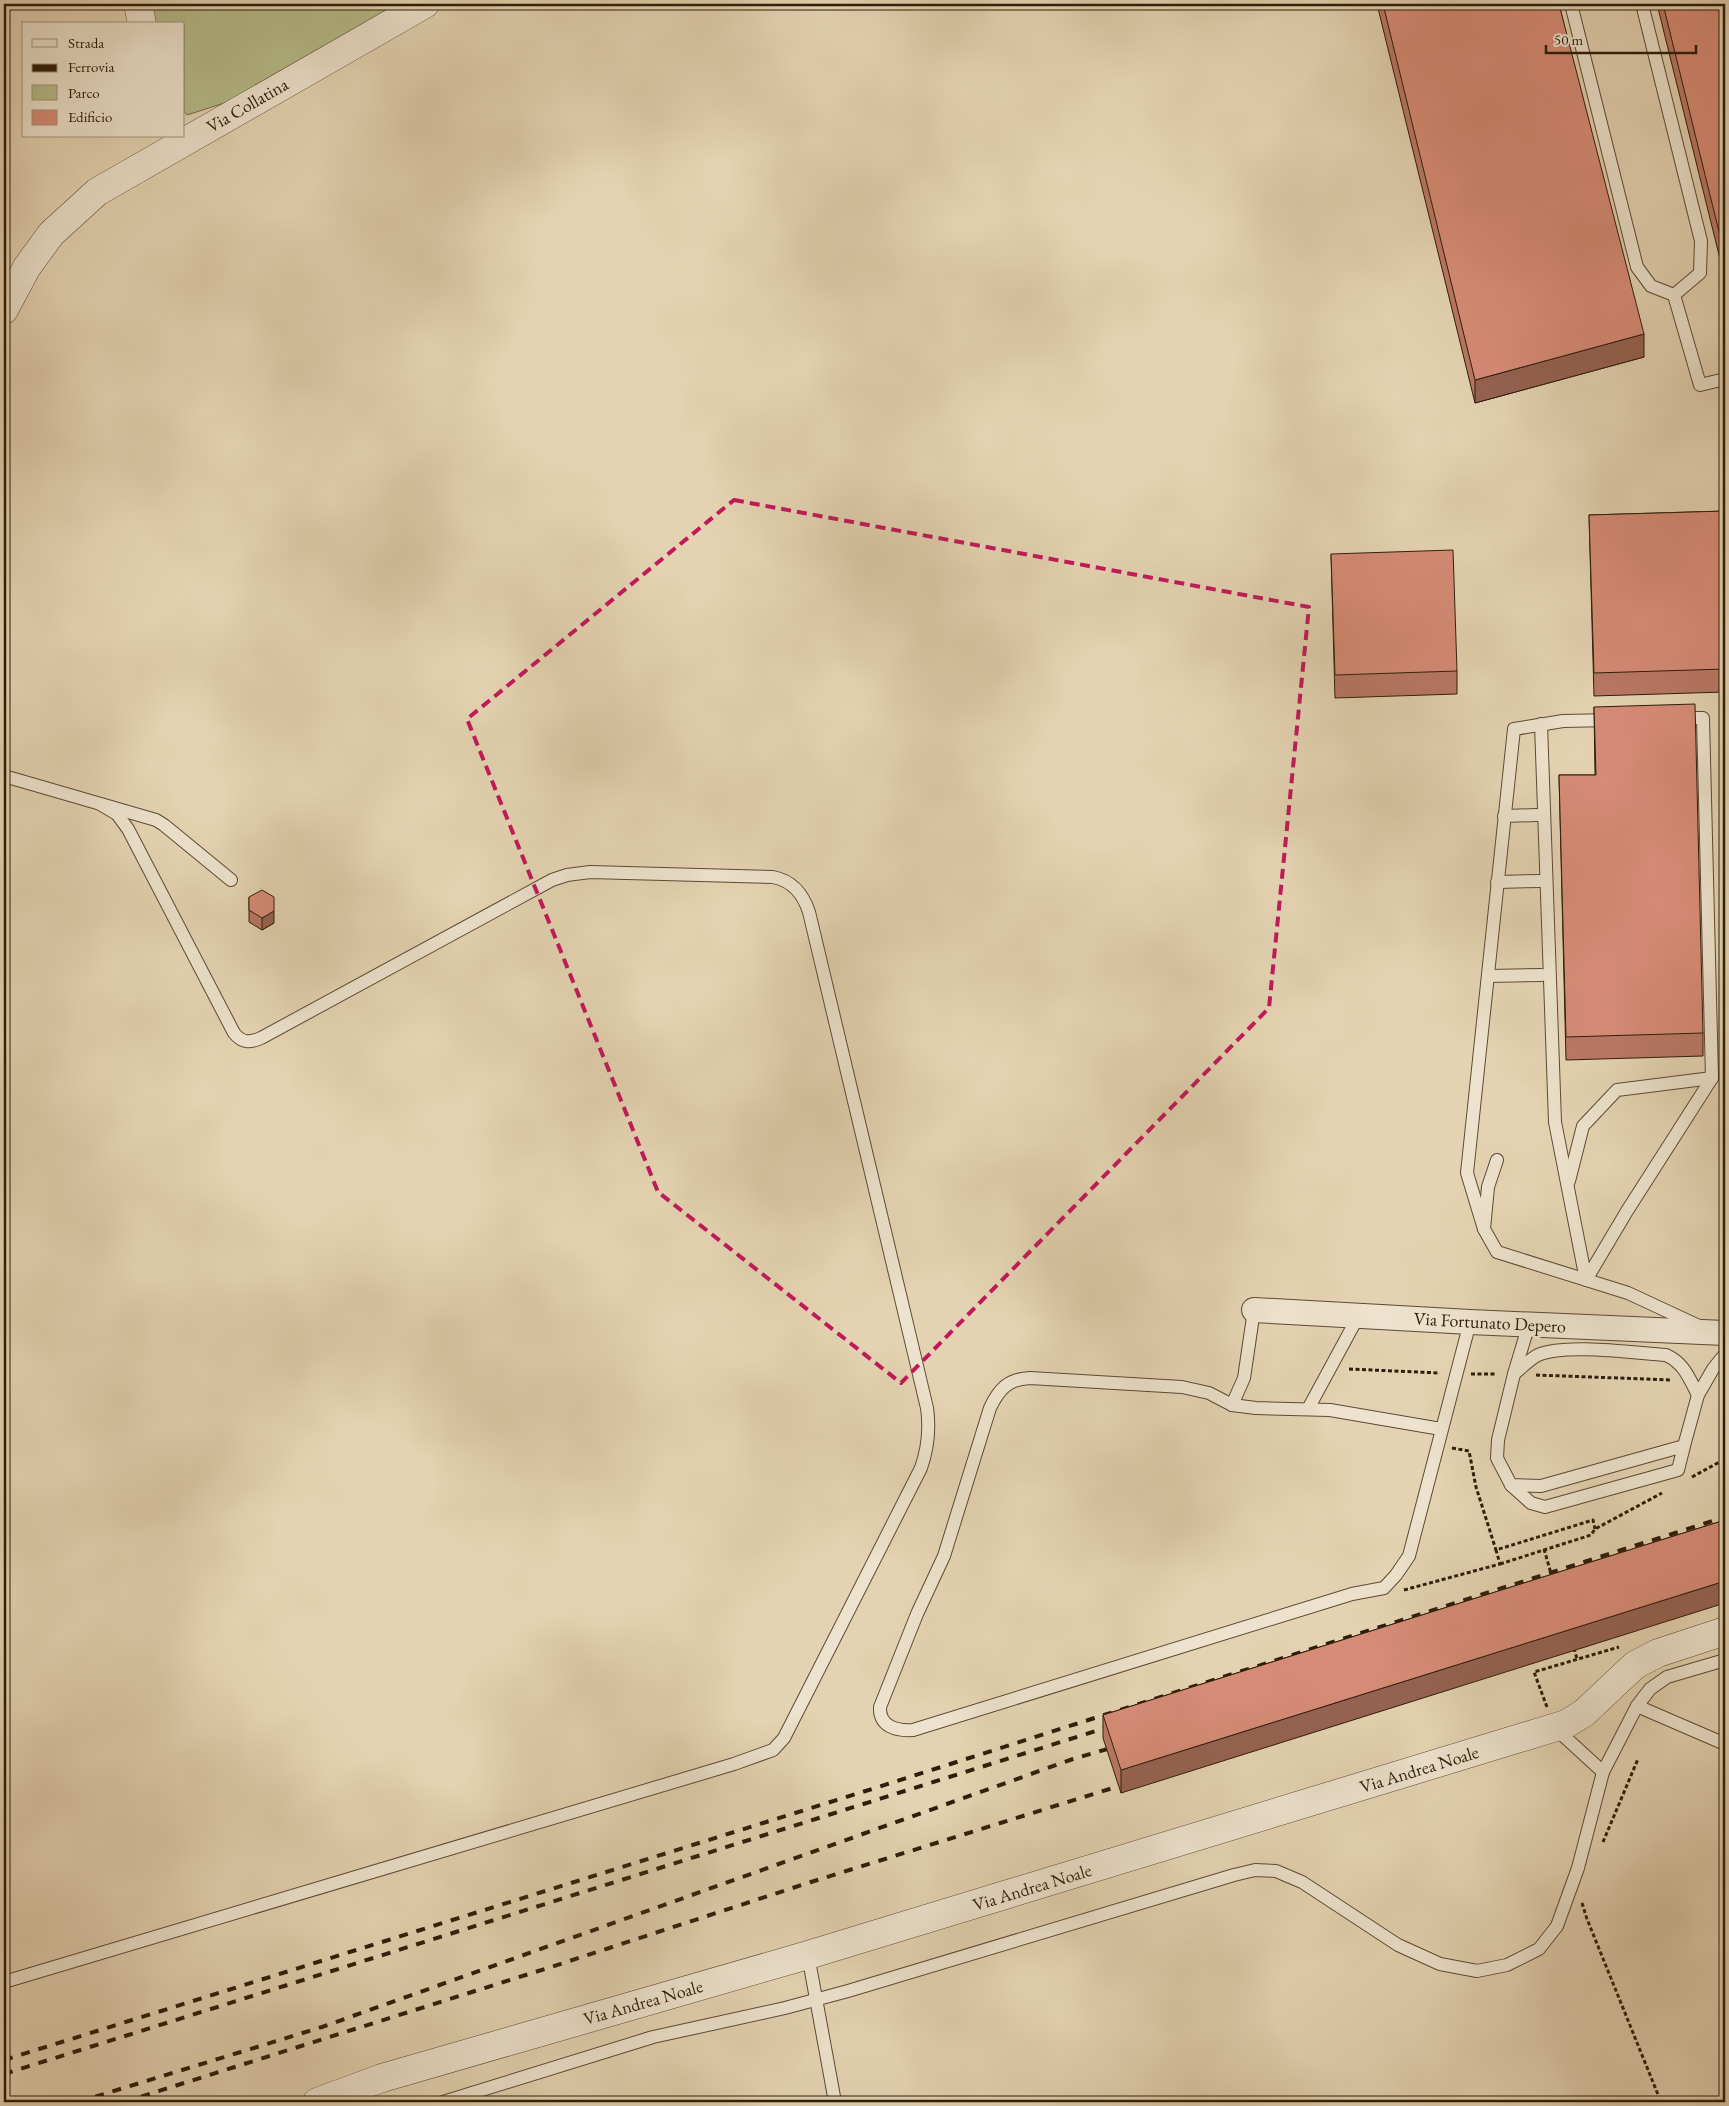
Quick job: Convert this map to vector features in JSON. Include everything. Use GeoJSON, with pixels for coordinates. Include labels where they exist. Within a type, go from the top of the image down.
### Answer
{"type":"FeatureCollection","features":[{"type":"Feature","properties":{"kind":"street"},"geometry":{"type":"LineString","coordinates":[[138,4],[142,22]]}},
{"type":"Feature","properties":{"kind":"street","name":"Via Collatina"},"geometry":{"type":"LineString","coordinates":[[185,134],[425,4]]}},
{"type":"Feature","properties":{"kind":"street","name":"Via Collatina"},"geometry":{"type":"LineString","coordinates":[[4,310],[27,267],[51,234],[97,192],[171,142]]}},
{"type":"Feature","properties":{"kind":"street","name":"Via Fortunato Depero"},"geometry":{"type":"LineString","coordinates":[[1254,1310],[1470,1322],[1719,1332]]}},
{"type":"Feature","properties":{"kind":"street","name":"Via Andrea Noale"},"geometry":{"type":"LineString","coordinates":[[317,2102],[382,2078],[808,1955],[1555,1728],[1566,1724],[1584,1713],[1635,1665],[1658,1653],[1725,1631]]}},
{"type":"Feature","properties":{"kind":"lane"},"geometry":{"type":"LineString","coordinates":[[1571,4],[1637,267],[1652,286],[1674,295]]}},
{"type":"Feature","properties":{"kind":"lane"},"geometry":{"type":"LineString","coordinates":[[1642,4],[1701,240],[1700,273],[1674,295]]}},
{"type":"Feature","properties":{"kind":"lane"},"geometry":{"type":"LineString","coordinates":[[1674,295],[1700,385],[1725,380]]}},
{"type":"Feature","properties":{"kind":"lane"},"geometry":{"type":"LineString","coordinates":[[1586,1280],[1627,1211],[1712,1078],[1703,718],[1666,719]]}},
{"type":"Feature","properties":{"kind":"lane"},"geometry":{"type":"LineString","coordinates":[[1619,720],[1563,720],[1514,729],[1467,1173],[1484,1229],[1497,1252],[1628,1292],[1719,1332]]}},
{"type":"Feature","properties":{"kind":"lane"},"geometry":{"type":"LineString","coordinates":[[1541,724],[1555,1122],[1586,1280]]}},
{"type":"Feature","properties":{"kind":"lane"},"geometry":{"type":"LineString","coordinates":[[4,776],[147,818],[164,825],[231,880]]}},
{"type":"Feature","properties":{"kind":"lane"},"geometry":{"type":"LineString","coordinates":[[4,1982],[734,1764],[773,1750],[784,1738],[922,1468],[927,1453],[929,1427],[922,1388],[809,912],[806,901],[793,885],[773,877],[590,872],[567,875],[552,880],[261,1038],[254,1041],[244,1041],[234,1033],[128,829],[118,814],[100,804]]}},
{"type":"Feature","properties":{"kind":"lane"},"geometry":{"type":"LineString","coordinates":[[1504,816],[1537,815]]}},
{"type":"Feature","properties":{"kind":"lane"},"geometry":{"type":"LineString","coordinates":[[1497,882],[1540,881]]}},
{"type":"Feature","properties":{"kind":"lane"},"geometry":{"type":"LineString","coordinates":[[1488,976],[1542,975]]}},
{"type":"Feature","properties":{"kind":"lane"},"geometry":{"type":"LineString","coordinates":[[1568,1185],[1583,1126],[1617,1090],[1712,1078]]}},
{"type":"Feature","properties":{"kind":"lane"},"geometry":{"type":"LineString","coordinates":[[1484,1229],[1488,1186],[1498,1160]]}},
{"type":"Feature","properties":{"kind":"lane"},"geometry":{"type":"LineString","coordinates":[[1232,1405],[1244,1378],[1254,1310]]}},
{"type":"Feature","properties":{"kind":"lane"},"geometry":{"type":"LineString","coordinates":[[1308,1409],[1359,1315]]}},
{"type":"Feature","properties":{"kind":"lane"},"geometry":{"type":"LineString","coordinates":[[1441,1429],[1368,1416],[1308,1409],[1256,1408],[1232,1405],[1209,1393],[1182,1388],[1030,1378],[1019,1379],[1004,1386],[990,1408],[944,1556],[917,1614],[880,1707],[881,1717],[884,1722],[898,1730],[914,1730],[1352,1594],[1384,1588],[1409,1556],[1436,1445],[1441,1429],[1458,1374],[1470,1322]]}},
{"type":"Feature","properties":{"kind":"lane"},"geometry":{"type":"LineString","coordinates":[[1529,1324],[1514,1374],[1498,1440],[1497,1458],[1511,1485],[1531,1503],[1545,1507],[1678,1470],[1698,1394],[1725,1354]]}},
{"type":"Feature","properties":{"kind":"lane"},"geometry":{"type":"LineString","coordinates":[[1514,1374],[1536,1356],[1553,1350],[1573,1349],[1666,1355],[1676,1360],[1684,1368],[1698,1394]]}},
{"type":"Feature","properties":{"kind":"lane"},"geometry":{"type":"LineString","coordinates":[[1511,1485],[1541,1486],[1684,1446]]}},
{"type":"Feature","properties":{"kind":"lane"},"geometry":{"type":"LineString","coordinates":[[442,2102],[653,2037],[817,1999],[1225,1877],[1255,1870],[1276,1871],[1302,1882],[1398,1944],[1440,1964],[1476,1971],[1507,1964],[1539,1948],[1557,1926],[1578,1868],[1603,1772],[1637,1706],[1650,1689],[1668,1677],[1725,1660]]}},
{"type":"Feature","properties":{"kind":"lane"},"geometry":{"type":"LineString","coordinates":[[1637,1706],[1725,1744]]}},
{"type":"Feature","properties":{"kind":"lane"},"geometry":{"type":"LineString","coordinates":[[1555,1728],[1603,1772]]}},
{"type":"Feature","properties":{"kind":"lane"},"geometry":{"type":"LineString","coordinates":[[808,1955],[835,2102]]}},
{"type":"Feature","properties":{"kind":"path"},"geometry":{"type":"LineString","coordinates":[[1436,1445],[1469,1451],[1476,1487],[1500,1564]]}},
{"type":"Feature","properties":{"kind":"path"},"geometry":{"type":"LineString","coordinates":[[1690,1478],[1725,1459]]}},
{"type":"Feature","properties":{"kind":"path"},"geometry":{"type":"LineString","coordinates":[[1384,1588],[1386,1595],[1500,1564],[1590,1535],[1595,1529],[1664,1492]]}},
{"type":"Feature","properties":{"kind":"path"},"geometry":{"type":"LineString","coordinates":[[1496,1550],[1593,1520],[1595,1529]]}},
{"type":"Feature","properties":{"kind":"path"},"geometry":{"type":"LineString","coordinates":[[1544,1549],[1554,1584]]}},
{"type":"Feature","properties":{"kind":"path"},"geometry":{"type":"LineString","coordinates":[[1572,1644],[1577,1659]]}},
{"type":"Feature","properties":{"kind":"path"},"geometry":{"type":"LineString","coordinates":[[1555,1728],[1534,1672],[1624,1645]]}},
{"type":"Feature","properties":{"kind":"path"},"geometry":{"type":"LineString","coordinates":[[1600,1850],[1638,1760]]}},
{"type":"Feature","properties":{"kind":"path"},"geometry":{"type":"LineString","coordinates":[[1580,1896],[1587,1919],[1661,2102]]}},
{"type":"Feature","properties":{"kind":"highlighted area"},"geometry":{"type":"Polygon","coordinates":[[[734,500],[1309,607],[1269,1008],[901,1383],[658,1192],[467,719],[734,500]]]}},
{"type":"Feature","properties":{"kind":"green space"},"geometry":{"type":"Polygon","coordinates":[[[151,4],[405,4],[246,96],[187,115],[185,112],[185,22],[155,22],[151,4]]]}},
{"type":"Feature","properties":{"kind":"building"},"geometry":{"type":"Polygon","coordinates":[[[1383,4],[1559,4],[1644,334],[1475,380],[1383,4]]]}},
{"type":"Feature","properties":{"kind":"building"},"geometry":{"type":"Polygon","coordinates":[[[1663,4],[1725,4],[1725,256],[1663,4]]]}},
{"type":"Feature","properties":{"kind":"building"},"geometry":{"type":"Polygon","coordinates":[[[1725,511],[1725,669],[1594,673],[1589,515],[1725,511]]]}},
{"type":"Feature","properties":{"kind":"building"},"geometry":{"type":"Polygon","coordinates":[[[1453,550],[1457,671],[1335,675],[1331,554],[1453,550]]]}},
{"type":"Feature","properties":{"kind":"building"},"geometry":{"type":"Polygon","coordinates":[[[1695,704],[1703,1033],[1566,1037],[1559,775],[1596,775],[1594,707],[1695,704]]]}},
{"type":"Feature","properties":{"kind":"building"},"geometry":{"type":"Polygon","coordinates":[[[262,890],[274,897],[274,911],[262,918],[249,910],[249,897],[262,890]]]}},
{"type":"Feature","properties":{"kind":"building"},"geometry":{"type":"Polygon","coordinates":[[[1725,1520],[1725,1581],[1121,1770],[1103,1715],[1725,1520]]]}},
{"type":"Feature","properties":{"kind":"railway"},"geometry":{"type":"LineString","coordinates":[[4,2060],[872,1789],[1725,1517]]}},
{"type":"Feature","properties":{"kind":"railway"},"geometry":{"type":"LineString","coordinates":[[4,2074],[1118,1724]]}},
{"type":"Feature","properties":{"kind":"railway"},"geometry":{"type":"LineString","coordinates":[[78,2102],[322,2027],[1073,1759],[1121,1745]]}},
{"type":"Feature","properties":{"kind":"railway"},"geometry":{"type":"LineString","coordinates":[[124,2102],[551,1967],[811,1882],[1132,1782]]}}]}
